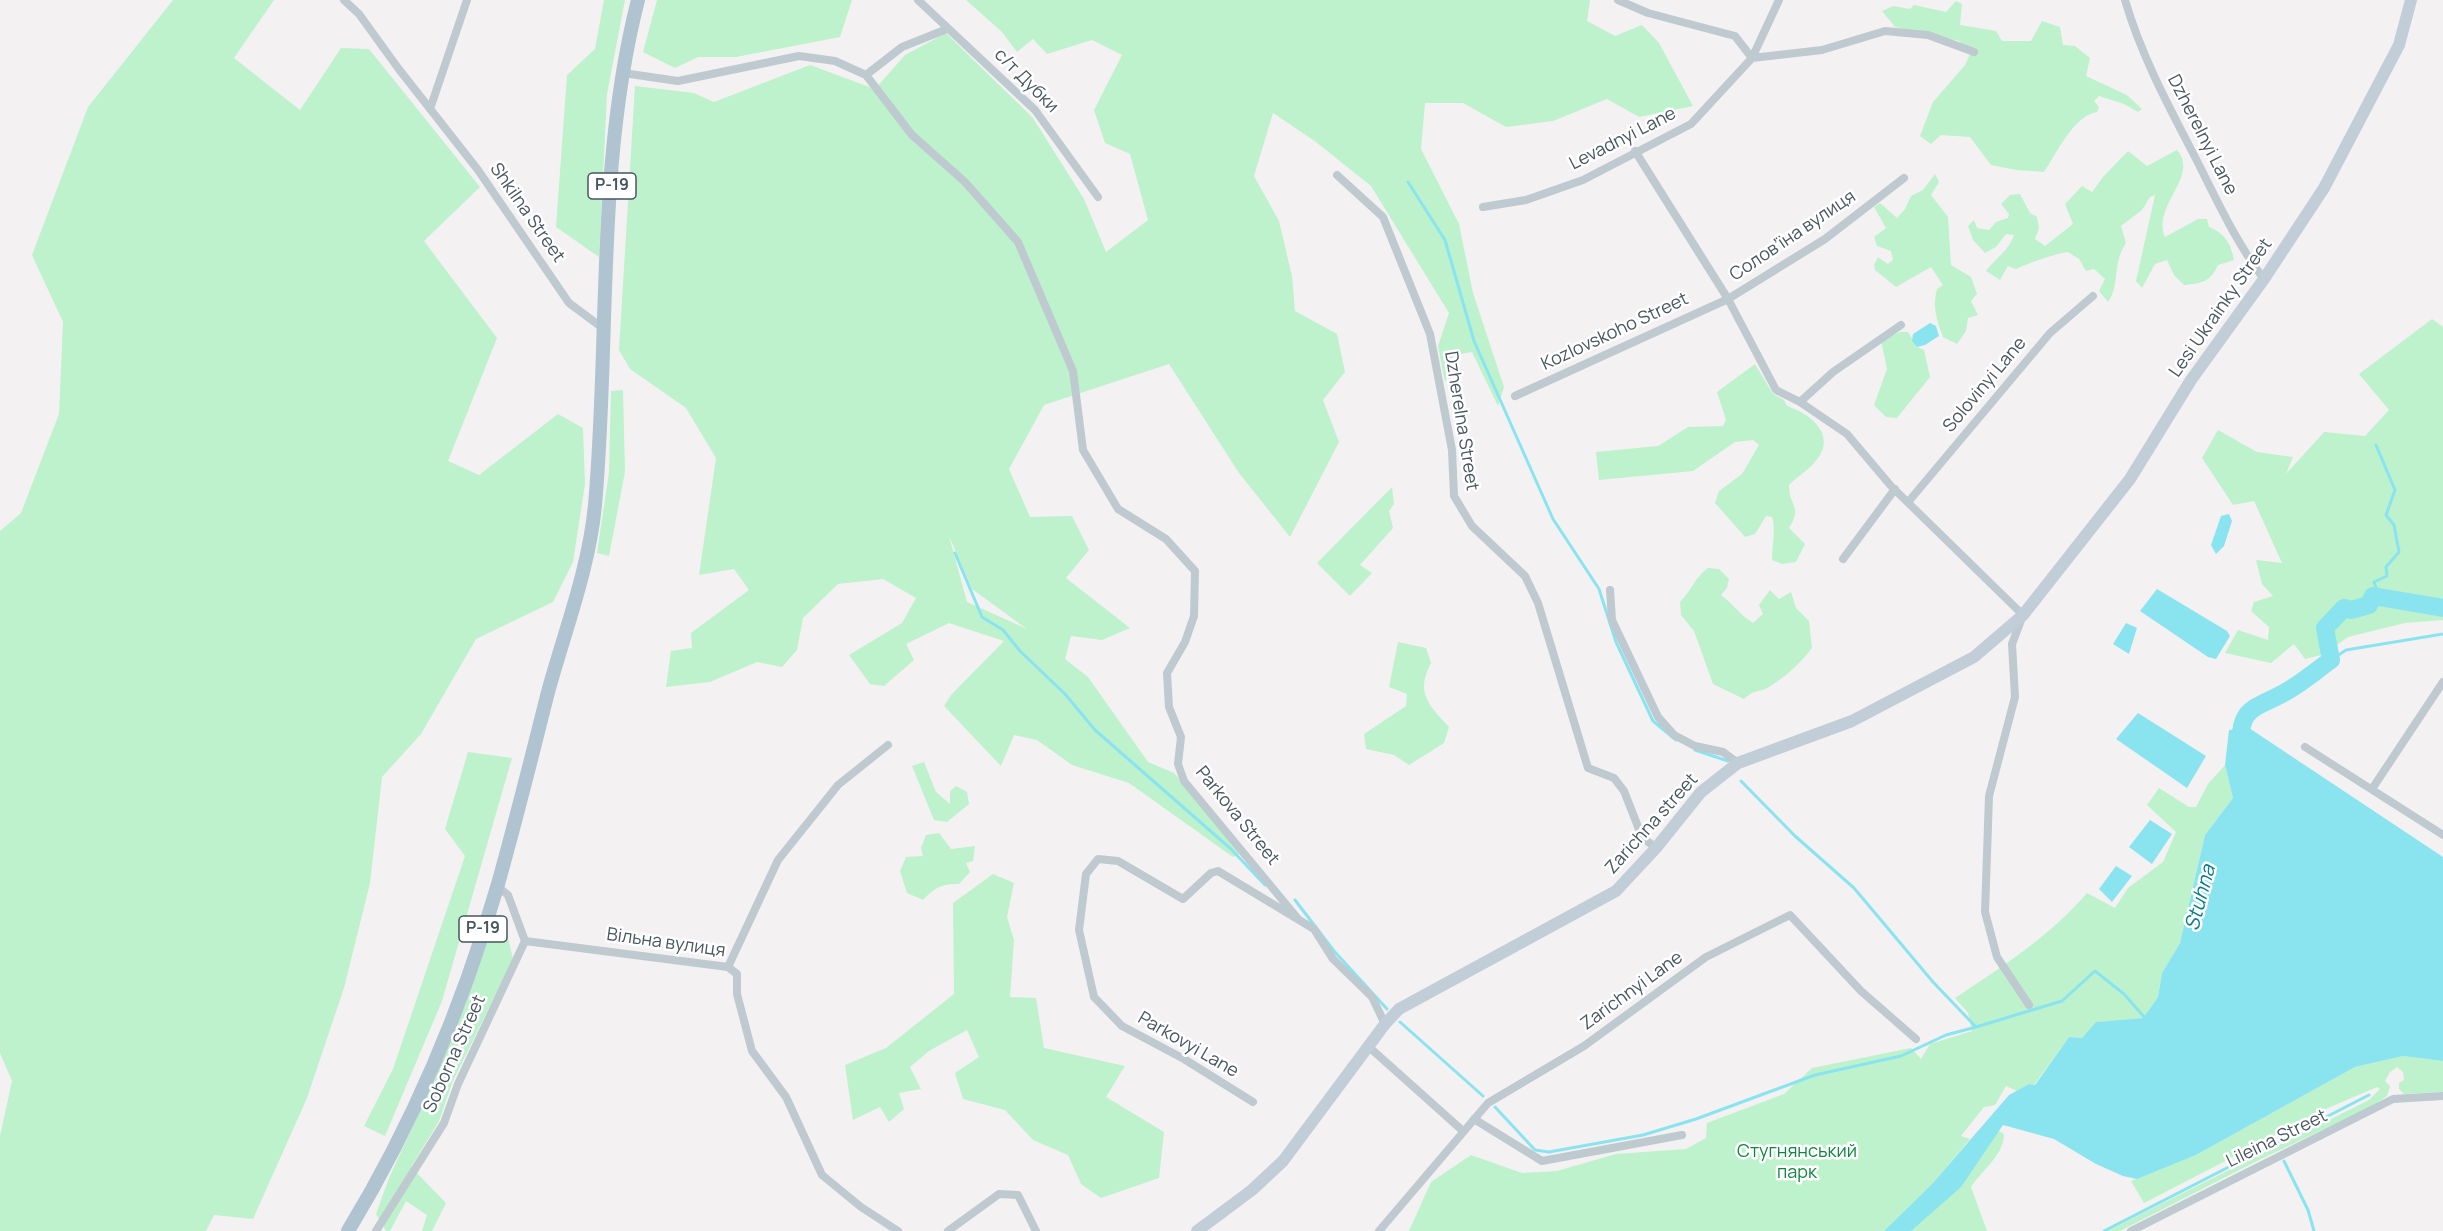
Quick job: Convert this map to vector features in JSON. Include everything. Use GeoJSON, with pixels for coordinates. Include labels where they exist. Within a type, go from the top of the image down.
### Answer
{"type":"FeatureCollection","features":[{"type":"Feature","properties":{"kind":"main road","name":"Р-19"},"geometry":{"type":"LineString","coordinates":[[604,329],[616,125],[623,73],[638,0]]}},
{"type":"Feature","properties":{"kind":"main road","name":"Soborna Street"},"geometry":{"type":"LineString","coordinates":[[348,1231],[382,1175],[426,1084],[467,977],[497,886],[561,644],[573,610],[595,510],[604,329]]}},
{"type":"Feature","properties":{"kind":"street","name":"Shkilna Street"},"geometry":{"type":"LineString","coordinates":[[344,0],[359,14],[478,170],[569,303],[604,329]]}},
{"type":"Feature","properties":{"kind":"street"},"geometry":{"type":"LineString","coordinates":[[430,109],[467,0]]}},
{"type":"Feature","properties":{"kind":"street","name":"с/т Дубки"},"geometry":{"type":"LineString","coordinates":[[918,0],[1035,110],[1098,197]]}},
{"type":"Feature","properties":{"kind":"street"},"geometry":{"type":"LineString","coordinates":[[1618,0],[1658,16],[1735,36],[1752,58],[1822,50],[1885,31],[1928,35],[1974,52]]}},
{"type":"Feature","properties":{"kind":"street","name":"Levadnyi Lane"},"geometry":{"type":"LineString","coordinates":[[1483,207],[1526,200],[1583,180],[1635,151],[1691,124],[1752,58],[1779,0]]}},
{"type":"Feature","properties":{"kind":"street","name":"Dzherelnyi Lane"},"geometry":{"type":"LineString","coordinates":[[2125,0],[2152,73],[2243,251],[2264,279]]}},
{"type":"Feature","properties":{"kind":"street","name":"Lesi Ukrainky Street"},"geometry":{"type":"LineString","coordinates":[[2024,615],[2130,479],[2191,380],[2264,279],[2329,178],[2399,45],[2411,0]]}},
{"type":"Feature","properties":{"kind":"street"},"geometry":{"type":"LineString","coordinates":[[623,73],[678,81],[799,57],[835,61],[866,75],[902,47],[947,29]]}},
{"type":"Feature","properties":{"kind":"street","name":"Parkova Street"},"geometry":{"type":"LineString","coordinates":[[866,75],[912,135],[971,189],[1018,242],[1073,371],[1083,450],[1118,509],[1166,539],[1195,571],[1194,616],[1185,642],[1167,673],[1169,707],[1181,737],[1178,764],[1184,781],[1299,920]]}},
{"type":"Feature","properties":{"kind":"street","name":"Соловʼїна вулиця"},"geometry":{"type":"LineString","coordinates":[[1635,151],[1728,299],[1776,390],[1800,402],[1847,434],[1895,489],[1909,501]]}},
{"type":"Feature","properties":{"kind":"street","name":"Dzherelna Street"},"geometry":{"type":"LineString","coordinates":[[1337,175],[1383,218],[1430,334],[1452,450],[1454,496],[1472,526],[1525,576],[1538,603],[1588,768],[1614,778],[1624,790],[1642,837],[1656,848]]}},
{"type":"Feature","properties":{"kind":"street","name":"Соловʼїна вулиця"},"geometry":{"type":"LineString","coordinates":[[1728,299],[1825,239],[1904,178]]}},
{"type":"Feature","properties":{"kind":"street","name":"Solovinyi Lane"},"geometry":{"type":"LineString","coordinates":[[1909,501],[2050,333],[2093,296]]}},
{"type":"Feature","properties":{"kind":"street","name":"Kozlovskoho Street"},"geometry":{"type":"LineString","coordinates":[[1515,396],[1728,299]]}},
{"type":"Feature","properties":{"kind":"street"},"geometry":{"type":"LineString","coordinates":[[1800,402],[1833,372],[1901,325]]}},
{"type":"Feature","properties":{"kind":"street"},"geometry":{"type":"LineString","coordinates":[[1843,559],[1895,489]]}},
{"type":"Feature","properties":{"kind":"street"},"geometry":{"type":"LineString","coordinates":[[1909,501],[2024,615],[2012,644],[2015,697],[1989,796],[1985,912],[1997,957],[2029,1005]]}},
{"type":"Feature","properties":{"kind":"street"},"geometry":{"type":"LineString","coordinates":[[1610,590],[1612,620],[1658,717],[1674,735],[1695,746],[1723,752],[1738,764]]}},
{"type":"Feature","properties":{"kind":"street","name":"Zarichna street"},"geometry":{"type":"LineString","coordinates":[[1197,1231],[1269,1176],[1369,1047],[1384,1024],[1399,1010],[1616,891],[1656,848],[1701,792],[1738,764],[1852,721],[1974,657],[2024,615]]}},
{"type":"Feature","properties":{"kind":"street"},"geometry":{"type":"LineString","coordinates":[[2372,789],[2443,682]]}},
{"type":"Feature","properties":{"kind":"street"},"geometry":{"type":"LineString","coordinates":[[728,967],[778,860],[838,786],[888,745]]}},
{"type":"Feature","properties":{"kind":"street"},"geometry":{"type":"LineString","coordinates":[[2305,747],[2443,835]]}},
{"type":"Feature","properties":{"kind":"street","name":"Parkovyi Lane"},"geometry":{"type":"LineString","coordinates":[[1253,1102],[1184,1059],[1122,1026],[1095,997],[1079,930],[1086,874],[1098,859],[1118,861],[1183,899],[1211,873],[1218,871],[1314,928],[1333,959],[1372,997],[1384,1024]]}},
{"type":"Feature","properties":{"kind":"street"},"geometry":{"type":"LineString","coordinates":[[497,886],[508,895],[525,941]]}},
{"type":"Feature","properties":{"kind":"street","name":"Zarichnyi Lane"},"geometry":{"type":"LineString","coordinates":[[1379,1231],[1488,1103],[1584,1046],[1706,957],[1790,915],[1861,991],[1916,1039]]}},
{"type":"Feature","properties":{"kind":"street","name":"Вільна вулиця"},"geometry":{"type":"LineString","coordinates":[[525,941],[728,967],[737,974],[737,994],[752,1051],[786,1097],[822,1175],[861,1207],[898,1231]]}},
{"type":"Feature","properties":{"kind":"street","name":"Soborna Street"},"geometry":{"type":"LineString","coordinates":[[376,1231],[444,1123],[458,1084],[525,941]]}},
{"type":"Feature","properties":{"kind":"street"},"geometry":{"type":"LineString","coordinates":[[1369,1047],[1463,1131]]}},
{"type":"Feature","properties":{"kind":"street","name":"Lileina Street"},"geometry":{"type":"LineString","coordinates":[[2131,1231],[2392,1098],[2443,1096]]}},
{"type":"Feature","properties":{"kind":"street"},"geometry":{"type":"LineString","coordinates":[[1474,1119],[1542,1161],[1682,1135]]}},
{"type":"Feature","properties":{"kind":"street"},"geometry":{"type":"LineString","coordinates":[[948,1231],[999,1194],[1018,1195],[1036,1231]]}},
{"type":"Feature","properties":{"kind":"green space"},"geometry":{"type":"Polygon","coordinates":[[[173,0],[274,0],[234,58],[300,110],[341,48],[369,49],[480,187],[424,241],[497,338],[448,461],[479,475],[558,414],[583,428],[585,484],[573,562],[553,602],[476,639],[421,734],[382,777],[370,883],[344,988],[307,1098],[253,1219],[214,1215],[206,1231],[0,1231],[0,1136],[12,1081],[0,1053],[0,531],[21,513],[59,414],[63,322],[32,255],[88,107],[173,0]]]}},
{"type":"Feature","properties":{"kind":"green space"},"geometry":{"type":"Polygon","coordinates":[[[604,0],[625,0],[607,94],[599,257],[556,227],[567,75],[595,49],[604,0]]]}},
{"type":"Feature","properties":{"kind":"green space"},"geometry":{"type":"Polygon","coordinates":[[[657,0],[852,0],[840,37],[736,57],[698,57],[675,68],[643,52],[657,0]]]}},
{"type":"Feature","properties":{"kind":"green space"},"geometry":{"type":"Polygon","coordinates":[[[966,0],[1590,0],[1587,21],[1615,36],[1642,25],[1659,43],[1693,106],[1639,117],[1607,99],[1553,121],[1506,127],[1463,103],[1425,103],[1421,149],[1459,224],[1473,293],[1504,387],[1498,406],[1472,352],[1453,355],[1445,383],[1438,346],[1449,313],[1371,186],[1316,142],[1273,113],[1254,176],[1279,221],[1292,276],[1295,311],[1337,334],[1345,372],[1323,400],[1339,442],[1290,537],[1239,473],[1169,364],[1044,405],[1009,469],[1030,517],[1072,516],[1089,550],[1066,578],[1130,628],[1102,640],[1071,636],[1065,659],[1088,677],[1148,762],[1174,773],[1242,853],[1233,857],[1129,783],[1072,765],[1037,740],[1014,735],[1001,766],[944,706],[951,695],[1004,641],[949,623],[906,644],[914,660],[884,686],[870,684],[849,655],[902,623],[916,598],[883,579],[838,584],[803,618],[797,650],[782,667],[757,662],[710,682],[666,687],[671,651],[692,648],[691,633],[749,590],[734,569],[699,575],[716,458],[686,408],[630,369],[619,350],[635,86],[694,93],[714,102],[810,65],[875,89],[905,55],[946,33],[1033,118],[1084,199],[1106,252],[1148,220],[1130,154],[1105,143],[1094,110],[1122,55],[1092,40],[1047,54],[1033,39],[1017,52],[1002,32],[966,0]],[[949,536],[967,602],[1027,629],[972,589],[949,536]]]}},
{"type":"Feature","properties":{"kind":"green space"},"geometry":{"type":"Polygon","coordinates":[[[1956,1],[1962,4],[1960,25],[1996,31],[2002,41],[2031,41],[2042,21],[2060,27],[2063,45],[2075,46],[2090,58],[2086,76],[2127,95],[2142,109],[2138,112],[2124,104],[2099,96],[2094,101],[2099,107],[2097,112],[2080,120],[2044,172],[1991,165],[1970,137],[1941,135],[1931,144],[1920,136],[1933,102],[1965,65],[1971,52],[1959,41],[1895,27],[1882,11],[1893,6],[1910,9],[1914,5],[1946,12],[1956,1]]]}},
{"type":"Feature","properties":{"kind":"green space"},"geometry":{"type":"Polygon","coordinates":[[[2177,150],[2183,160],[2183,170],[2165,214],[2163,225],[2165,237],[2198,219],[2207,219],[2209,227],[2219,232],[2226,240],[2234,260],[2218,265],[2205,281],[2184,285],[2174,275],[2167,260],[2155,264],[2142,288],[2136,281],[2155,195],[2150,197],[2142,210],[2121,226],[2126,243],[2119,259],[2112,296],[2108,302],[2099,291],[2105,279],[2094,269],[2086,271],[2079,259],[2068,252],[2016,269],[2008,266],[2000,280],[1986,271],[2006,249],[2014,235],[2006,234],[1996,247],[1985,253],[1973,240],[1968,226],[1974,220],[1977,228],[1989,230],[1996,222],[2008,218],[2009,214],[2001,204],[2010,195],[2020,194],[2030,213],[2037,217],[2039,228],[2035,239],[2045,246],[2073,224],[2065,204],[2082,186],[2092,192],[2128,151],[2147,166],[2177,150]]]}},
{"type":"Feature","properties":{"kind":"green space"},"geometry":{"type":"Polygon","coordinates":[[[1935,174],[1939,182],[1931,195],[1948,217],[1951,265],[1971,277],[1977,294],[1971,301],[1978,315],[1968,318],[1966,331],[1957,344],[1943,337],[1935,308],[1937,289],[1943,285],[1931,267],[1896,287],[1875,270],[1874,265],[1878,257],[1888,264],[1893,260],[1891,251],[1877,246],[1874,237],[1886,228],[1874,207],[1880,203],[1897,218],[1905,209],[1911,196],[1923,190],[1935,174]]]}},
{"type":"Feature","properties":{"kind":"green space"},"geometry":{"type":"Polygon","coordinates":[[[2432,319],[2443,327],[2443,620],[2405,623],[2348,637],[2325,654],[2305,659],[2294,644],[2271,663],[2225,653],[2238,630],[2268,640],[2269,627],[2251,611],[2254,602],[2273,596],[2262,584],[2256,560],[2282,563],[2254,501],[2233,505],[2202,458],[2218,430],[2257,452],[2293,457],[2286,474],[2324,432],[2365,436],[2389,410],[2359,374],[2432,319]]]}},
{"type":"Feature","properties":{"kind":"green space"},"geometry":{"type":"Polygon","coordinates":[[[1900,332],[1908,332],[1917,347],[1924,350],[1930,377],[1897,418],[1886,417],[1874,405],[1887,369],[1881,340],[1900,332]]]}},
{"type":"Feature","properties":{"kind":"green space"},"geometry":{"type":"Polygon","coordinates":[[[1755,364],[1773,394],[1784,400],[1787,406],[1813,421],[1823,436],[1824,444],[1821,453],[1811,466],[1789,485],[1795,515],[1789,528],[1805,544],[1796,562],[1782,564],[1772,560],[1774,532],[1772,517],[1766,516],[1755,534],[1745,537],[1715,503],[1719,491],[1742,474],[1759,445],[1753,440],[1735,442],[1693,471],[1599,480],[1596,452],[1658,446],[1688,427],[1723,426],[1726,420],[1717,392],[1755,364]]]}},
{"type":"Feature","properties":{"kind":"green space"},"geometry":{"type":"Polygon","coordinates":[[[623,390],[625,472],[609,556],[597,553],[609,472],[611,391],[623,390]]]}},
{"type":"Feature","properties":{"kind":"green space"},"geometry":{"type":"Polygon","coordinates":[[[1392,487],[1394,504],[1389,511],[1393,528],[1360,565],[1372,573],[1350,596],[1317,563],[1392,487]]]}},
{"type":"Feature","properties":{"kind":"green space"},"geometry":{"type":"Polygon","coordinates":[[[1708,568],[1719,569],[1729,579],[1727,588],[1721,595],[1753,623],[1763,614],[1759,605],[1770,590],[1779,599],[1791,592],[1796,608],[1809,621],[1812,648],[1808,654],[1775,683],[1744,699],[1713,684],[1694,631],[1681,615],[1680,602],[1708,568]]]}},
{"type":"Feature","properties":{"kind":"green space"},"geometry":{"type":"Polygon","coordinates":[[[1398,642],[1426,648],[1431,663],[1424,683],[1426,698],[1449,727],[1444,743],[1409,765],[1394,755],[1366,749],[1364,734],[1406,706],[1407,694],[1389,687],[1398,642]]]}},
{"type":"Feature","properties":{"kind":"green space"},"geometry":{"type":"Polygon","coordinates":[[[468,752],[512,758],[442,1001],[385,1136],[364,1126],[393,1069],[465,856],[445,829],[468,752]]]}},
{"type":"Feature","properties":{"kind":"green space"},"geometry":{"type":"Polygon","coordinates":[[[924,762],[936,792],[950,804],[950,791],[956,786],[967,792],[969,804],[947,822],[934,820],[912,766],[924,762]]]}},
{"type":"Feature","properties":{"kind":"green space","name":"Стугнянський парк"},"geometry":{"type":"Polygon","coordinates":[[[2225,765],[2233,798],[2205,835],[2180,943],[2162,973],[2158,997],[2143,1018],[2097,1022],[2082,1038],[2069,1037],[2034,1085],[2029,1084],[2017,1091],[2006,1086],[1995,1105],[1984,1107],[1961,1136],[1970,1139],[1932,1184],[1884,1231],[1409,1231],[1431,1182],[1471,1155],[1522,1173],[1557,1171],[1616,1154],[1686,1149],[1706,1138],[1707,1123],[1784,1094],[1812,1068],[1911,1048],[1921,1059],[1930,1044],[1972,1031],[1968,1013],[1955,998],[2041,937],[2073,909],[2087,893],[2115,908],[2128,888],[2163,862],[2176,832],[2147,805],[2159,788],[2189,807],[2196,807],[2208,784],[2225,765]]]}},
{"type":"Feature","properties":{"kind":"green space"},"geometry":{"type":"Polygon","coordinates":[[[939,833],[951,849],[975,846],[973,861],[966,863],[970,872],[959,884],[939,887],[923,900],[907,893],[900,871],[906,857],[923,856],[921,848],[926,835],[939,833]]]}},
{"type":"Feature","properties":{"kind":"green space"},"geometry":{"type":"Polygon","coordinates":[[[993,874],[1014,883],[1007,917],[1014,940],[1010,997],[1036,998],[1044,1048],[1125,1066],[1106,1097],[1164,1132],[1159,1178],[1101,1198],[1081,1184],[1068,1155],[1033,1140],[1005,1110],[963,1099],[955,1073],[979,1057],[967,1030],[929,1051],[910,1067],[921,1089],[899,1093],[904,1109],[889,1122],[880,1107],[853,1120],[845,1065],[886,1048],[954,994],[953,903],[993,874]]]}},
{"type":"Feature","properties":{"kind":"green space"},"geometry":{"type":"Polygon","coordinates":[[[496,918],[504,921],[513,959],[452,1083],[439,1121],[411,1167],[446,1203],[432,1231],[422,1231],[427,1215],[406,1201],[390,1231],[386,1231],[376,1214],[389,1178],[440,1067],[496,918]]]}},
{"type":"Feature","properties":{"kind":"green space"},"geometry":{"type":"Polygon","coordinates":[[[2403,1056],[2443,1061],[2443,1092],[2404,1094],[2399,1089],[2399,1083],[2404,1080],[2403,1072],[2397,1067],[2390,1072],[2385,1081],[2390,1086],[2387,1096],[2369,1108],[2259,1160],[2120,1231],[2107,1231],[2369,1100],[2380,1089],[2377,1087],[2328,1108],[2144,1203],[2131,1181],[2196,1155],[2355,1067],[2403,1056]]]}},
{"type":"Feature","properties":{"kind":"green space"},"geometry":{"type":"Polygon","coordinates":[[[1999,1131],[2004,1134],[2000,1149],[1971,1187],[1987,1231],[1905,1231],[1991,1136],[1999,1131]]]}},
{"type":"Feature","properties":{"kind":"water"},"geometry":{"type":"Polygon","coordinates":[[[1930,323],[1936,326],[1939,336],[1917,347],[1912,341],[1913,334],[1930,323]]]}},
{"type":"Feature","properties":{"kind":"water"},"geometry":{"type":"Polygon","coordinates":[[[2229,514],[2232,521],[2224,546],[2216,554],[2211,545],[2221,516],[2229,514]]]}},
{"type":"Feature","properties":{"kind":"water"},"geometry":{"type":"Polygon","coordinates":[[[2157,589],[2227,631],[2230,636],[2216,659],[2208,657],[2140,611],[2157,589]]]}},
{"type":"Feature","properties":{"kind":"water"},"geometry":{"type":"Polygon","coordinates":[[[2126,623],[2137,628],[2129,654],[2113,644],[2126,623]]]}},
{"type":"Feature","properties":{"kind":"water"},"geometry":{"type":"Polygon","coordinates":[[[2138,713],[2206,756],[2187,788],[2116,739],[2138,713]]]}},
{"type":"Feature","properties":{"kind":"water"},"geometry":{"type":"Polygon","coordinates":[[[2249,728],[2443,857],[2443,1061],[2403,1056],[2355,1067],[2196,1155],[2137,1179],[2123,1176],[2096,1164],[2054,1139],[2003,1125],[1961,1187],[1911,1231],[1884,1231],[1932,1184],[2009,1095],[2029,1084],[2035,1085],[2069,1037],[2082,1038],[2096,1022],[2143,1018],[2158,997],[2162,973],[2180,943],[2205,835],[2233,798],[2225,765],[2229,730],[2249,728]]]}},
{"type":"Feature","properties":{"kind":"water"},"geometry":{"type":"Polygon","coordinates":[[[2150,820],[2172,834],[2152,864],[2129,847],[2150,820]]]}},
{"type":"Feature","properties":{"kind":"water"},"geometry":{"type":"Polygon","coordinates":[[[2116,866],[2132,876],[2112,902],[2099,889],[2116,866]]]}},
{"type":"Feature","properties":{"kind":"waterway"},"geometry":{"type":"LineString","coordinates":[[1408,182],[1445,240],[1474,341],[1553,519],[1599,589],[1616,642],[1653,721],[1676,740]]}},
{"type":"Feature","properties":{"kind":"waterway"},"geometry":{"type":"LineString","coordinates":[[2373,596],[2370,592],[2376,588],[2374,582],[2387,576],[2386,567],[2399,552],[2394,525],[2386,515],[2395,490],[2376,445]]}},
{"type":"Feature","properties":{"kind":"waterway"},"geometry":{"type":"LineString","coordinates":[[955,553],[982,617],[1003,630],[1020,651],[1065,694],[1095,730],[1231,849],[1265,885]]}},
{"type":"Feature","properties":{"kind":"waterway","name":"Stuhna"},"geometry":{"type":"LineString","coordinates":[[2241,752],[2242,725],[2251,710],[2295,687],[2331,660],[2325,628],[2344,608],[2351,610],[2369,605],[2373,596],[2443,608]]}},
{"type":"Feature","properties":{"kind":"waterway"},"geometry":{"type":"LineString","coordinates":[[2331,660],[2346,650],[2443,634]]}},
{"type":"Feature","properties":{"kind":"waterway"},"geometry":{"type":"LineString","coordinates":[[1695,750],[1728,761]]}},
{"type":"Feature","properties":{"kind":"waterway"},"geometry":{"type":"LineString","coordinates":[[1741,781],[1795,836],[1854,888],[1933,982],[1976,1027],[2062,1001],[2095,971],[2124,994],[2145,1018]]}},
{"type":"Feature","properties":{"kind":"waterway"},"geometry":{"type":"LineString","coordinates":[[1295,900],[1334,951],[1387,1009]]}},
{"type":"Feature","properties":{"kind":"waterway"},"geometry":{"type":"LineString","coordinates":[[1400,1022],[1483,1096]]}},
{"type":"Feature","properties":{"kind":"waterway"},"geometry":{"type":"LineString","coordinates":[[1495,1107],[1535,1150],[1549,1152],[1643,1135],[1696,1119],[1815,1075],[1901,1056],[1946,1035],[1976,1027]]}},
{"type":"Feature","properties":{"kind":"waterway"},"geometry":{"type":"LineString","coordinates":[[2104,1231],[2369,1095]]}},
{"type":"Feature","properties":{"kind":"waterway"},"geometry":{"type":"LineString","coordinates":[[2284,1161],[2308,1210],[2314,1231]]}}]}
